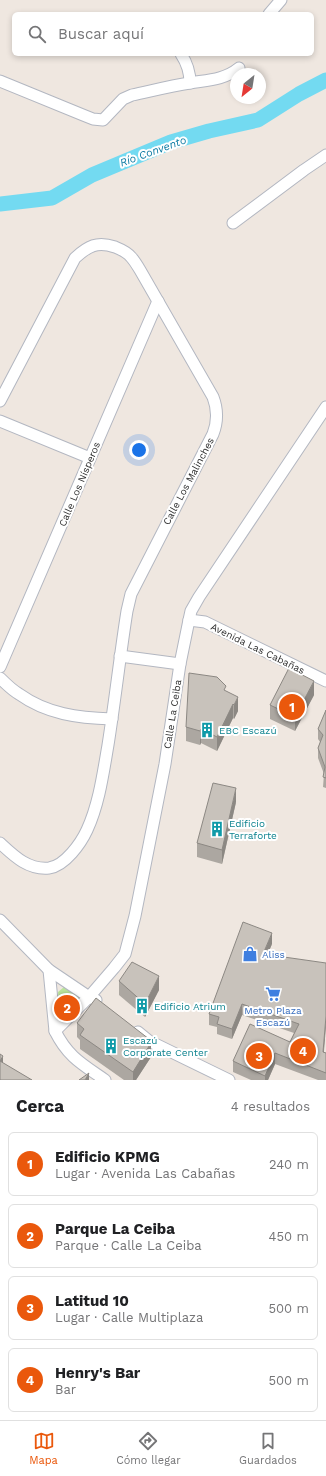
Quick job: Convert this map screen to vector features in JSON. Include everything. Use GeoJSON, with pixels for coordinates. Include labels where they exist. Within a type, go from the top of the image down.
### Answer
{"type":"FeatureCollection","features":[{"type":"Feature","properties":{"kind":"street"},"geometry":{"type":"LineString","coordinates":[[270,12],[281,0]]}},
{"type":"Feature","properties":{"kind":"street"},"geometry":{"type":"LineString","coordinates":[[182,56],[186,62],[190,76],[190,83]]}},
{"type":"Feature","properties":{"kind":"street"},"geometry":{"type":"LineString","coordinates":[[0,81],[93,119],[104,120],[123,99],[132,95],[190,83],[211,81],[230,74]]}},
{"type":"Feature","properties":{"kind":"street"},"geometry":{"type":"LineString","coordinates":[[233,223],[304,170],[326,156]]}},
{"type":"Feature","properties":{"kind":"street","name":"Calle Los Malinches"},"geometry":{"type":"LineString","coordinates":[[0,401],[75,258],[83,250],[94,245],[105,244],[119,248],[130,256],[140,270],[213,397],[216,404],[217,420],[213,434],[131,594],[127,610],[101,785],[86,831],[71,855],[60,864],[50,868],[33,867],[17,858],[0,843]]}},
{"type":"Feature","properties":{"kind":"street","name":"Calle Los Nísperos"},"geometry":{"type":"LineString","coordinates":[[0,667],[158,301]]}},
{"type":"Feature","properties":{"kind":"street","name":"Calle La Ceiba"},"geometry":{"type":"LineString","coordinates":[[55,1031],[89,997],[125,954],[135,916],[165,764],[180,664],[191,611],[326,407]]}},
{"type":"Feature","properties":{"kind":"street"},"geometry":{"type":"LineString","coordinates":[[0,421],[90,458]]}},
{"type":"Feature","properties":{"kind":"street","name":"Avenida Las Cabañas"},"geometry":{"type":"LineString","coordinates":[[189,620],[205,622],[326,681]]}},
{"type":"Feature","properties":{"kind":"street"},"geometry":{"type":"LineString","coordinates":[[120,656],[180,664]]}},
{"type":"Feature","properties":{"kind":"street"},"geometry":{"type":"LineString","coordinates":[[0,678],[19,694],[42,708],[65,715],[112,719]]}},
{"type":"Feature","properties":{"kind":"street"},"geometry":{"type":"LineString","coordinates":[[0,920],[49,970],[89,997],[100,1002],[105,1007]]}},
{"type":"Feature","properties":{"kind":"street"},"geometry":{"type":"LineString","coordinates":[[49,970],[55,1031],[74,1059],[105,1080]]}},
{"type":"Feature","properties":{"kind":"street"},"geometry":{"type":"LineString","coordinates":[[128,1025],[150,1041],[229,1080]]}},
{"type":"Feature","properties":{"kind":"green space"},"geometry":{"type":"Polygon","coordinates":[[[64,987],[80,997],[81,1000],[65,1018],[60,1016],[58,992],[64,987]]]}},
{"type":"Feature","properties":{"kind":"building"},"geometry":{"type":"Polygon","coordinates":[[[289,668],[314,681],[295,717],[270,705],[289,668]]]}},
{"type":"Feature","properties":{"kind":"building","name":"EBC Escazú"},"geometry":{"type":"Polygon","coordinates":[[[189,673],[217,677],[226,686],[224,690],[238,697],[217,737],[201,729],[200,731],[186,727],[189,673]]]}},
{"type":"Feature","properties":{"kind":"building"},"geometry":{"type":"Polygon","coordinates":[[[326,710],[326,778],[323,777],[325,767],[318,748],[323,735],[318,729],[326,710]]]}},
{"type":"Feature","properties":{"kind":"building","name":"Edificio Terraforte"},"geometry":{"type":"Polygon","coordinates":[[[213,783],[236,788],[222,850],[197,843],[213,783]]]}},
{"type":"Feature","properties":{"kind":"building","name":"Metro Plaza Escazú"},"geometry":{"type":"Polygon","coordinates":[[[243,922],[272,933],[263,954],[326,963],[326,1016],[323,1052],[326,1053],[326,1073],[275,1053],[265,1076],[233,1061],[250,1024],[290,1042],[299,1024],[242,1004],[232,1029],[217,1024],[219,1017],[209,1014],[243,922]]]}},
{"type":"Feature","properties":{"kind":"building"},"geometry":{"type":"Polygon","coordinates":[[[132,962],[159,976],[145,1004],[119,981],[132,962]]]}},
{"type":"Feature","properties":{"kind":"building","name":"Escazú Corporate Center"},"geometry":{"type":"Polygon","coordinates":[[[96,998],[149,1039],[147,1041],[151,1043],[133,1072],[80,1035],[84,1029],[77,1023],[96,998]]]}},
{"type":"Feature","properties":{"kind":"building"},"geometry":{"type":"Polygon","coordinates":[[[0,1054],[3,1056],[0,1061],[0,1054]]]}},
{"type":"Feature","properties":{"kind":"building"},"geometry":{"type":"Polygon","coordinates":[[[0,1061],[32,1080],[0,1080],[0,1061]]]}},
{"type":"Feature","properties":{"kind":"building"},"geometry":{"type":"Polygon","coordinates":[[[89,1073],[85,1080],[79,1080],[89,1073]]]}},
{"type":"Feature","properties":{"kind":"waterway","name":"Río Convento"},"geometry":{"type":"LineString","coordinates":[[0,204],[52,198],[92,175],[171,142],[209,131],[258,120],[299,94],[326,80]]}},
{"type":"Feature","properties":{"kind":"place","name":"Edificio KPMG"},"geometry":{"type":"Point","coordinates":[292,707]}},
{"type":"Feature","properties":{"kind":"place","name":"EBC Escazú"},"geometry":{"type":"Point","coordinates":[207,730]}},
{"type":"Feature","properties":{"kind":"place","name":"Edificio Terraforte"},"geometry":{"type":"Point","coordinates":[217,829]}},
{"type":"Feature","properties":{"kind":"place","name":"Aliss"},"geometry":{"type":"Point","coordinates":[250,954]}},
{"type":"Feature","properties":{"kind":"place","name":"Metro Plaza Escazú"},"geometry":{"type":"Point","coordinates":[273,994]}},
{"type":"Feature","properties":{"kind":"place","name":"Edificio Atrium"},"geometry":{"type":"Point","coordinates":[142,1006]}},
{"type":"Feature","properties":{"kind":"place","name":"Parque La Ceiba"},"geometry":{"type":"Point","coordinates":[67,1008]}},
{"type":"Feature","properties":{"kind":"place","name":"Escazú Corporate Center"},"geometry":{"type":"Point","coordinates":[111,1046]}},
{"type":"Feature","properties":{"kind":"place","name":"Henry's Bar"},"geometry":{"type":"Point","coordinates":[303,1051]}},
{"type":"Feature","properties":{"kind":"place","name":"Latitud 10"},"geometry":{"type":"Point","coordinates":[259,1056]}}]}
